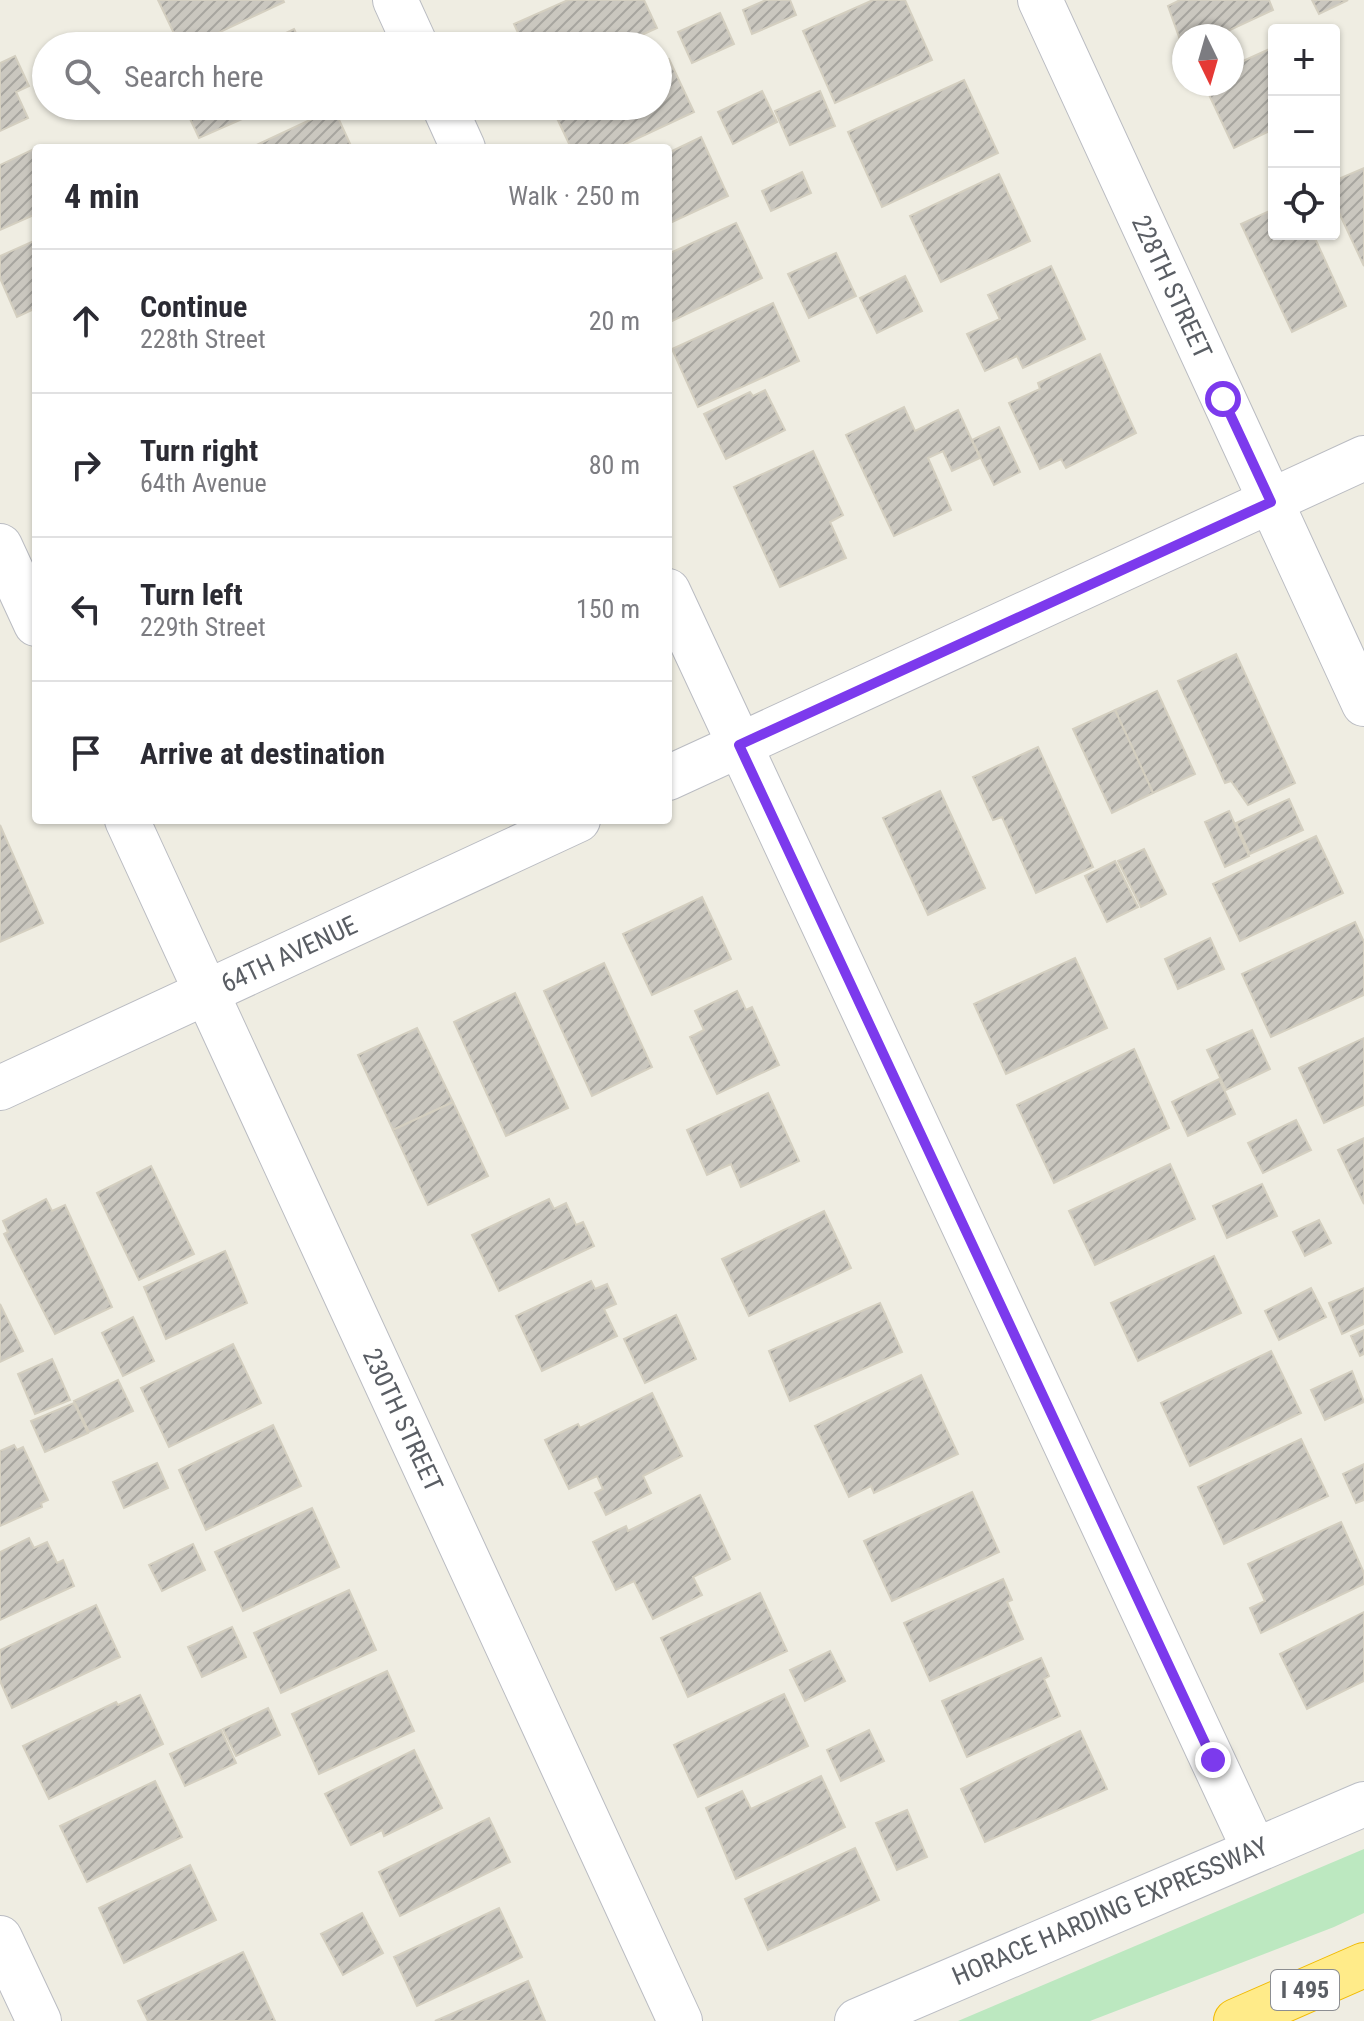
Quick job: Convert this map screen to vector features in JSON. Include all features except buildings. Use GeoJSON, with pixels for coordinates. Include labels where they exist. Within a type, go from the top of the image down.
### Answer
{"type":"FeatureCollection","features":[{"type":"Feature","properties":{"kind":"highway","name":"I 495"},"geometry":{"type":"LineString","coordinates":[[1238,2019],[1364,1965]]}},
{"type":"Feature","properties":{"kind":"street"},"geometry":{"type":"LineString","coordinates":[[395,0],[410,32]]}},
{"type":"Feature","properties":{"kind":"street","name":"228TH STREET"},"geometry":{"type":"LineString","coordinates":[[1040,0],[1364,704]]}},
{"type":"Feature","properties":{"kind":"street"},"geometry":{"type":"LineString","coordinates":[[450,120],[461,144]]}},
{"type":"Feature","properties":{"kind":"street"},"geometry":{"type":"LineString","coordinates":[[672,776],[1364,458]]}},
{"type":"Feature","properties":{"kind":"street"},"geometry":{"type":"LineString","coordinates":[[0,546],[32,615]]}},
{"type":"Feature","properties":{"kind":"street"},"geometry":{"type":"LineString","coordinates":[[672,600],[1254,1849]]}},
{"type":"Feature","properties":{"kind":"street","name":"230TH STREET"},"geometry":{"type":"LineString","coordinates":[[129,824],[680,2021]]}},
{"type":"Feature","properties":{"kind":"street","name":"64TH AVENUE"},"geometry":{"type":"LineString","coordinates":[[0,1088],[569,824]]}},
{"type":"Feature","properties":{"kind":"street","name":"HORACE HARDING EXPRESSWAY"},"geometry":{"type":"LineString","coordinates":[[857,2021],[1364,1804]]}},
{"type":"Feature","properties":{"kind":"street"},"geometry":{"type":"LineString","coordinates":[[0,1938],[39,2021]]}},
{"type":"Feature","properties":{"kind":"green space"},"geometry":{"type":"Polygon","coordinates":[[[1364,1849],[1364,1913],[1334,1927],[1090,2021],[958,2021],[1364,1849]]]}},
{"type":"Feature","properties":{"kind":"route"},"geometry":{"type":"LineString","coordinates":[[1213,1760],[739,745],[1271,502],[1223,399]]}}]}
